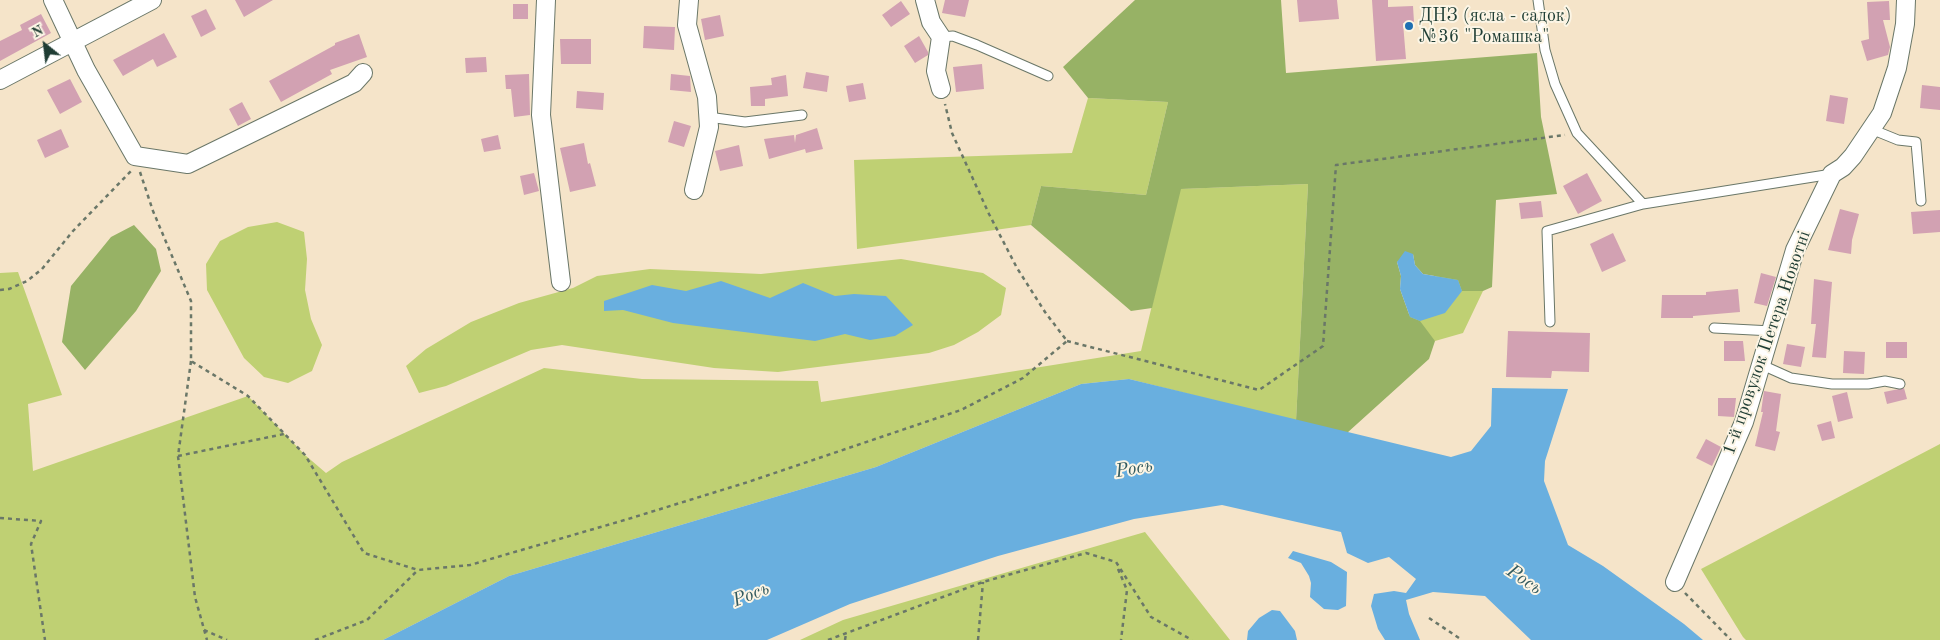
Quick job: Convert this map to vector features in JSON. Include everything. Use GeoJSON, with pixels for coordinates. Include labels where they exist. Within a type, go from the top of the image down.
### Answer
{"type":"FeatureCollection","features":[{"type":"Feature","properties":{"kind":"street"},"geometry":{"type":"LineString","coordinates":[[54,0],[74,40],[86,70],[135,156],[188,164],[354,83],[363,73]]}},
{"type":"Feature","properties":{"kind":"street"},"geometry":{"type":"LineString","coordinates":[[0,80],[152,0]]}},
{"type":"Feature","properties":{"kind":"street"},"geometry":{"type":"LineString","coordinates":[[546,0],[541,115],[562,282]]}},
{"type":"Feature","properties":{"kind":"street"},"geometry":{"type":"LineString","coordinates":[[689,0],[687,25],[707,97],[709,127],[694,190]]}},
{"type":"Feature","properties":{"kind":"street"},"geometry":{"type":"LineString","coordinates":[[925,0],[931,22],[941,37],[936,71],[941,89]]}},
{"type":"Feature","properties":{"kind":"street","name":"1-й провулок Петера Новотні"},"geometry":{"type":"LineString","coordinates":[[1675,582],[1744,422],[1795,250],[1832,174],[1843,167],[1853,156],[1882,113],[1897,68],[1905,24],[1906,0]]}},
{"type":"Feature","properties":{"kind":"lane"},"geometry":{"type":"LineString","coordinates":[[1538,0],[1545,50],[1555,84],[1577,133],[1643,204]]}},
{"type":"Feature","properties":{"kind":"lane"},"geometry":{"type":"LineString","coordinates":[[941,37],[953,36],[977,44],[1048,76]]}},
{"type":"Feature","properties":{"kind":"lane"},"geometry":{"type":"LineString","coordinates":[[708,117],[745,122],[802,115]]}},
{"type":"Feature","properties":{"kind":"lane"},"geometry":{"type":"LineString","coordinates":[[1870,129],[1898,140],[1916,142],[1921,201]]}},
{"type":"Feature","properties":{"kind":"lane"},"geometry":{"type":"LineString","coordinates":[[1550,322],[1547,231],[1643,204],[1832,174]]}},
{"type":"Feature","properties":{"kind":"lane"},"geometry":{"type":"LineString","coordinates":[[1714,328],[1772,330]]}},
{"type":"Feature","properties":{"kind":"lane"},"geometry":{"type":"LineString","coordinates":[[1762,364],[1791,378],[1832,384],[1868,384],[1885,381],[1900,384]]}},
{"type":"Feature","properties":{"kind":"path"},"geometry":{"type":"LineString","coordinates":[[941,89],[952,133],[989,214],[1017,268],[1045,312],[1067,341],[1259,390],[1323,346],[1336,165],[1577,133]]}},
{"type":"Feature","properties":{"kind":"path"},"geometry":{"type":"LineString","coordinates":[[0,290],[9,289],[27,280],[42,268],[73,231],[132,173],[135,156]]}},
{"type":"Feature","properties":{"kind":"path"},"geometry":{"type":"LineString","coordinates":[[135,156],[153,211],[191,300],[191,361],[178,456],[194,597],[207,640]]}},
{"type":"Feature","properties":{"kind":"path"},"geometry":{"type":"LineString","coordinates":[[191,361],[248,396],[306,455],[364,553],[418,570],[470,565],[628,519],[748,482],[951,413],[1023,378],[1067,341]]}},
{"type":"Feature","properties":{"kind":"path"},"geometry":{"type":"LineString","coordinates":[[178,456],[284,434]]}},
{"type":"Feature","properties":{"kind":"path"},"geometry":{"type":"LineString","coordinates":[[0,518],[41,521],[31,544],[45,640]]}},
{"type":"Feature","properties":{"kind":"path"},"geometry":{"type":"LineString","coordinates":[[828,640],[983,582],[1086,553],[1116,562],[1151,617],[1192,640]]}},
{"type":"Feature","properties":{"kind":"path"},"geometry":{"type":"LineString","coordinates":[[1116,562],[1127,590],[1121,640]]}},
{"type":"Feature","properties":{"kind":"path"},"geometry":{"type":"LineString","coordinates":[[315,640],[367,620],[418,570]]}},
{"type":"Feature","properties":{"kind":"path"},"geometry":{"type":"LineString","coordinates":[[978,640],[983,582]]}},
{"type":"Feature","properties":{"kind":"path"},"geometry":{"type":"LineString","coordinates":[[1675,582],[1731,640]]}},
{"type":"Feature","properties":{"kind":"path"},"geometry":{"type":"LineString","coordinates":[[1429,618],[1462,640]]}},
{"type":"Feature","properties":{"kind":"path"},"geometry":{"type":"LineString","coordinates":[[204,630],[228,640]]}},
{"type":"Feature","properties":{"kind":"path"},"geometry":{"type":"LineString","coordinates":[[846,634],[846,640]]}},
{"type":"Feature","properties":{"kind":"green space"},"geometry":{"type":"Polygon","coordinates":[[[1135,0],[1281,0],[1286,73],[1537,53],[1541,117],[1557,194],[1496,200],[1492,287],[1483,291],[1462,291],[1458,280],[1423,274],[1415,265],[1413,254],[1397,262],[1401,276],[1400,289],[1410,317],[1420,321],[1435,341],[1429,359],[1347,433],[1296,421],[1308,184],[1181,189],[1152,308],[1131,311],[1031,225],[1041,186],[1146,195],[1168,102],[1088,98],[1063,67],[1135,0]]]}},
{"type":"Feature","properties":{"kind":"green space"},"geometry":{"type":"Polygon","coordinates":[[[1088,98],[1168,102],[1146,195],[1041,186],[1031,225],[857,249],[854,160],[1072,153],[1088,98]]]}},
{"type":"Feature","properties":{"kind":"green space"},"geometry":{"type":"Polygon","coordinates":[[[1308,184],[1296,421],[1129,379],[1081,384],[876,467],[509,576],[383,640],[0,640],[0,273],[18,272],[62,395],[28,404],[33,471],[248,396],[305,455],[326,473],[342,462],[544,368],[642,379],[818,381],[821,402],[1141,351],[1180,189],[1308,184]]]}},
{"type":"Feature","properties":{"kind":"green space"},"geometry":{"type":"Polygon","coordinates":[[[277,222],[304,232],[307,259],[305,290],[311,319],[322,345],[312,371],[288,383],[264,377],[244,358],[207,290],[206,264],[220,241],[248,227],[277,222]]]}},
{"type":"Feature","properties":{"kind":"green space"},"geometry":{"type":"Polygon","coordinates":[[[134,225],[156,249],[161,271],[136,311],[85,370],[62,342],[71,286],[111,237],[134,225]]]}},
{"type":"Feature","properties":{"kind":"green space"},"geometry":{"type":"Polygon","coordinates":[[[1454,251],[1483,291],[1463,333],[1435,341],[1401,327],[1454,251]]]}},
{"type":"Feature","properties":{"kind":"green space"},"geometry":{"type":"Polygon","coordinates":[[[901,259],[983,273],[1006,288],[1001,315],[978,332],[954,345],[929,353],[778,372],[714,368],[562,345],[531,350],[446,386],[419,393],[406,366],[426,349],[471,322],[519,303],[573,288],[597,276],[650,269],[761,274],[901,259]]]}},
{"type":"Feature","properties":{"kind":"green space"},"geometry":{"type":"Polygon","coordinates":[[[1940,444],[1940,640],[1746,640],[1743,637],[1701,569],[1940,444]]]}},
{"type":"Feature","properties":{"kind":"green space"},"geometry":{"type":"Polygon","coordinates":[[[1145,532],[1230,640],[800,640],[843,620],[1145,532]]]}},
{"type":"Feature","properties":{"kind":"water"},"geometry":{"type":"Polygon","coordinates":[[[1405,251],[1413,254],[1415,265],[1423,274],[1458,280],[1462,291],[1445,313],[1420,321],[1410,317],[1400,289],[1401,276],[1397,262],[1405,251]]]}},
{"type":"Feature","properties":{"kind":"water"},"geometry":{"type":"Polygon","coordinates":[[[721,281],[770,298],[803,283],[835,296],[854,294],[886,296],[913,325],[895,336],[870,340],[845,334],[815,341],[673,323],[623,310],[604,311],[604,301],[652,285],[686,291],[721,281]]]}},
{"type":"Feature","properties":{"kind":"water","name":"Рось"},"geometry":{"type":"Polygon","coordinates":[[[1129,379],[1451,457],[1471,451],[1491,426],[1492,388],[1568,389],[1545,461],[1544,481],[1568,545],[1603,566],[1684,624],[1703,640],[1531,640],[1485,596],[1433,592],[1406,600],[1409,614],[1420,640],[1385,640],[1378,629],[1371,606],[1374,594],[1394,591],[1406,593],[1416,579],[1389,557],[1368,563],[1347,553],[1341,532],[1222,505],[1134,519],[998,556],[850,604],[767,640],[383,640],[509,576],[876,467],[1081,384],[1129,379]]]}},
{"type":"Feature","properties":{"kind":"water"},"geometry":{"type":"Polygon","coordinates":[[[1293,551],[1331,562],[1347,572],[1346,606],[1338,610],[1324,609],[1310,597],[1311,583],[1309,576],[1301,563],[1288,558],[1293,551]]]}},
{"type":"Feature","properties":{"kind":"water"},"geometry":{"type":"Polygon","coordinates":[[[1272,610],[1280,611],[1295,631],[1297,640],[1247,640],[1248,631],[1259,618],[1272,610]]]}},
{"type":"Feature","properties":{"kind":"building"},"geometry":{"type":"Polygon","coordinates":[[[235,0],[273,0],[244,17],[235,0]]]}},
{"type":"Feature","properties":{"kind":"building"},"geometry":{"type":"Polygon","coordinates":[[[945,0],[969,0],[965,17],[942,13],[945,0]]]}},
{"type":"Feature","properties":{"kind":"building"},"geometry":{"type":"Polygon","coordinates":[[[1297,0],[1337,0],[1339,19],[1299,22],[1297,0]]]}},
{"type":"Feature","properties":{"kind":"building"},"geometry":{"type":"Polygon","coordinates":[[[1372,0],[1388,0],[1388,7],[1413,6],[1414,22],[1403,23],[1406,59],[1376,61],[1372,0]]]}},
{"type":"Feature","properties":{"kind":"building"},"geometry":{"type":"Polygon","coordinates":[[[901,1],[910,14],[891,27],[882,15],[901,1]]]}},
{"type":"Feature","properties":{"kind":"building"},"geometry":{"type":"Polygon","coordinates":[[[1889,1],[1890,20],[1883,20],[1890,47],[1888,55],[1867,61],[1861,41],[1869,39],[1867,2],[1889,1]]]}},
{"type":"Feature","properties":{"kind":"building"},"geometry":{"type":"Polygon","coordinates":[[[513,4],[528,4],[528,19],[513,19],[513,4]]]}},
{"type":"Feature","properties":{"kind":"building"},"geometry":{"type":"Polygon","coordinates":[[[206,9],[216,29],[201,37],[191,16],[206,9]]]}},
{"type":"Feature","properties":{"kind":"building"},"geometry":{"type":"Polygon","coordinates":[[[41,14],[51,33],[0,61],[0,41],[22,30],[20,25],[41,14]]]}},
{"type":"Feature","properties":{"kind":"building"},"geometry":{"type":"Polygon","coordinates":[[[720,15],[724,36],[705,40],[701,19],[720,15]]]}},
{"type":"Feature","properties":{"kind":"building"},"geometry":{"type":"Polygon","coordinates":[[[644,26],[675,27],[674,50],[643,48],[644,26]]]}},
{"type":"Feature","properties":{"kind":"building"},"geometry":{"type":"Polygon","coordinates":[[[164,33],[177,57],[157,67],[153,59],[123,76],[113,60],[164,33]]]}},
{"type":"Feature","properties":{"kind":"building"},"geometry":{"type":"Polygon","coordinates":[[[359,34],[367,57],[330,70],[332,74],[281,102],[269,81],[335,45],[335,43],[359,34]]]}},
{"type":"Feature","properties":{"kind":"building"},"geometry":{"type":"Polygon","coordinates":[[[919,36],[928,55],[915,63],[904,46],[919,36]]]}},
{"type":"Feature","properties":{"kind":"building"},"geometry":{"type":"Polygon","coordinates":[[[560,39],[591,39],[591,64],[561,64],[560,39]]]}},
{"type":"Feature","properties":{"kind":"building"},"geometry":{"type":"Polygon","coordinates":[[[486,57],[487,72],[466,73],[465,58],[486,57]]]}},
{"type":"Feature","properties":{"kind":"building"},"geometry":{"type":"Polygon","coordinates":[[[982,64],[984,89],[956,92],[953,67],[982,64]]]}},
{"type":"Feature","properties":{"kind":"building"},"geometry":{"type":"Polygon","coordinates":[[[806,72],[829,76],[827,92],[803,88],[806,72]]]}},
{"type":"Feature","properties":{"kind":"building"},"geometry":{"type":"Polygon","coordinates":[[[529,74],[530,115],[514,117],[511,89],[506,89],[505,75],[529,74]]]}},
{"type":"Feature","properties":{"kind":"building"},"geometry":{"type":"Polygon","coordinates":[[[671,74],[690,76],[691,92],[670,90],[671,74]]]}},
{"type":"Feature","properties":{"kind":"building"},"geometry":{"type":"Polygon","coordinates":[[[786,75],[788,96],[765,99],[765,106],[751,106],[750,87],[772,85],[771,78],[786,75]]]}},
{"type":"Feature","properties":{"kind":"building"},"geometry":{"type":"Polygon","coordinates":[[[70,79],[82,102],[60,114],[47,90],[70,79]]]}},
{"type":"Feature","properties":{"kind":"building"},"geometry":{"type":"Polygon","coordinates":[[[863,83],[866,99],[849,102],[846,86],[863,83]]]}},
{"type":"Feature","properties":{"kind":"building"},"geometry":{"type":"Polygon","coordinates":[[[1922,85],[1940,87],[1940,110],[1920,108],[1922,85]]]}},
{"type":"Feature","properties":{"kind":"building"},"geometry":{"type":"Polygon","coordinates":[[[577,91],[604,93],[603,110],[576,108],[577,91]]]}},
{"type":"Feature","properties":{"kind":"building"},"geometry":{"type":"Polygon","coordinates":[[[1830,95],[1848,98],[1844,124],[1826,121],[1830,95]]]}},
{"type":"Feature","properties":{"kind":"building"},"geometry":{"type":"Polygon","coordinates":[[[242,102],[251,119],[238,126],[229,109],[242,102]]]}},
{"type":"Feature","properties":{"kind":"building"},"geometry":{"type":"Polygon","coordinates":[[[674,121],[691,126],[684,147],[668,142],[674,121]]]}},
{"type":"Feature","properties":{"kind":"building"},"geometry":{"type":"Polygon","coordinates":[[[817,128],[823,149],[806,153],[805,149],[769,159],[764,139],[794,135],[795,143],[796,135],[817,128]]]}},
{"type":"Feature","properties":{"kind":"building"},"geometry":{"type":"Polygon","coordinates":[[[61,129],[69,147],[45,158],[37,140],[61,129]]]}},
{"type":"Feature","properties":{"kind":"building"},"geometry":{"type":"Polygon","coordinates":[[[498,135],[501,149],[484,152],[481,139],[498,135]]]}},
{"type":"Feature","properties":{"kind":"building"},"geometry":{"type":"Polygon","coordinates":[[[584,143],[588,164],[590,163],[596,186],[570,192],[560,148],[584,143]]]}},
{"type":"Feature","properties":{"kind":"building"},"geometry":{"type":"Polygon","coordinates":[[[739,145],[743,166],[720,171],[715,151],[739,145]]]}},
{"type":"Feature","properties":{"kind":"building"},"geometry":{"type":"Polygon","coordinates":[[[534,173],[539,191],[524,195],[520,176],[534,173]]]}},
{"type":"Feature","properties":{"kind":"building"},"geometry":{"type":"Polygon","coordinates":[[[1587,173],[1602,201],[1578,214],[1563,186],[1587,173]]]}},
{"type":"Feature","properties":{"kind":"building"},"geometry":{"type":"Polygon","coordinates":[[[1541,201],[1543,217],[1521,219],[1519,203],[1541,201]]]}},
{"type":"Feature","properties":{"kind":"building"},"geometry":{"type":"Polygon","coordinates":[[[1840,209],[1859,214],[1852,240],[1851,254],[1828,250],[1840,209]]]}},
{"type":"Feature","properties":{"kind":"building"},"geometry":{"type":"Polygon","coordinates":[[[1940,210],[1940,232],[1913,234],[1911,212],[1940,210]]]}},
{"type":"Feature","properties":{"kind":"building"},"geometry":{"type":"Polygon","coordinates":[[[1613,233],[1626,261],[1602,272],[1590,244],[1613,233]]]}},
{"type":"Feature","properties":{"kind":"building"},"geometry":{"type":"Polygon","coordinates":[[[1761,273],[1776,277],[1767,306],[1754,303],[1761,273]]]}},
{"type":"Feature","properties":{"kind":"building"},"geometry":{"type":"Polygon","coordinates":[[[1814,279],[1832,282],[1826,358],[1812,357],[1816,324],[1811,324],[1814,279]]]}},
{"type":"Feature","properties":{"kind":"building"},"geometry":{"type":"Polygon","coordinates":[[[1738,289],[1740,312],[1693,316],[1693,318],[1661,318],[1662,295],[1706,295],[1706,292],[1738,289]]]}},
{"type":"Feature","properties":{"kind":"building"},"geometry":{"type":"Polygon","coordinates":[[[1508,331],[1590,333],[1589,372],[1552,371],[1551,378],[1506,377],[1508,331]]]}},
{"type":"Feature","properties":{"kind":"building"},"geometry":{"type":"Polygon","coordinates":[[[1724,341],[1743,341],[1745,361],[1724,361],[1724,341]]]}},
{"type":"Feature","properties":{"kind":"building"},"geometry":{"type":"Polygon","coordinates":[[[1886,342],[1907,342],[1907,358],[1886,358],[1886,342]]]}},
{"type":"Feature","properties":{"kind":"building"},"geometry":{"type":"Polygon","coordinates":[[[1787,344],[1805,347],[1801,367],[1783,364],[1787,344]]]}},
{"type":"Feature","properties":{"kind":"building"},"geometry":{"type":"Polygon","coordinates":[[[1844,351],[1865,352],[1864,374],[1843,373],[1844,351]]]}},
{"type":"Feature","properties":{"kind":"building"},"geometry":{"type":"Polygon","coordinates":[[[1904,388],[1907,399],[1887,404],[1884,392],[1904,388]]]}},
{"type":"Feature","properties":{"kind":"building"},"geometry":{"type":"Polygon","coordinates":[[[1764,391],[1781,394],[1776,431],[1780,432],[1775,451],[1755,446],[1763,412],[1761,412],[1764,391]]]}},
{"type":"Feature","properties":{"kind":"building"},"geometry":{"type":"Polygon","coordinates":[[[1847,392],[1853,418],[1838,422],[1832,396],[1847,392]]]}},
{"type":"Feature","properties":{"kind":"building"},"geometry":{"type":"Polygon","coordinates":[[[1718,398],[1736,398],[1734,417],[1718,416],[1718,398]]]}},
{"type":"Feature","properties":{"kind":"building"},"geometry":{"type":"Polygon","coordinates":[[[1831,421],[1835,438],[1822,441],[1817,425],[1831,421]]]}},
{"type":"Feature","properties":{"kind":"building"},"geometry":{"type":"Polygon","coordinates":[[[1706,439],[1721,447],[1712,466],[1696,458],[1706,439]]]}},
{"type":"Feature","properties":{"kind":"place","name":"ДНЗ (ясла - садок) №36 \"Ромашка\""},"geometry":{"type":"Point","coordinates":[1409,26]}}]}
